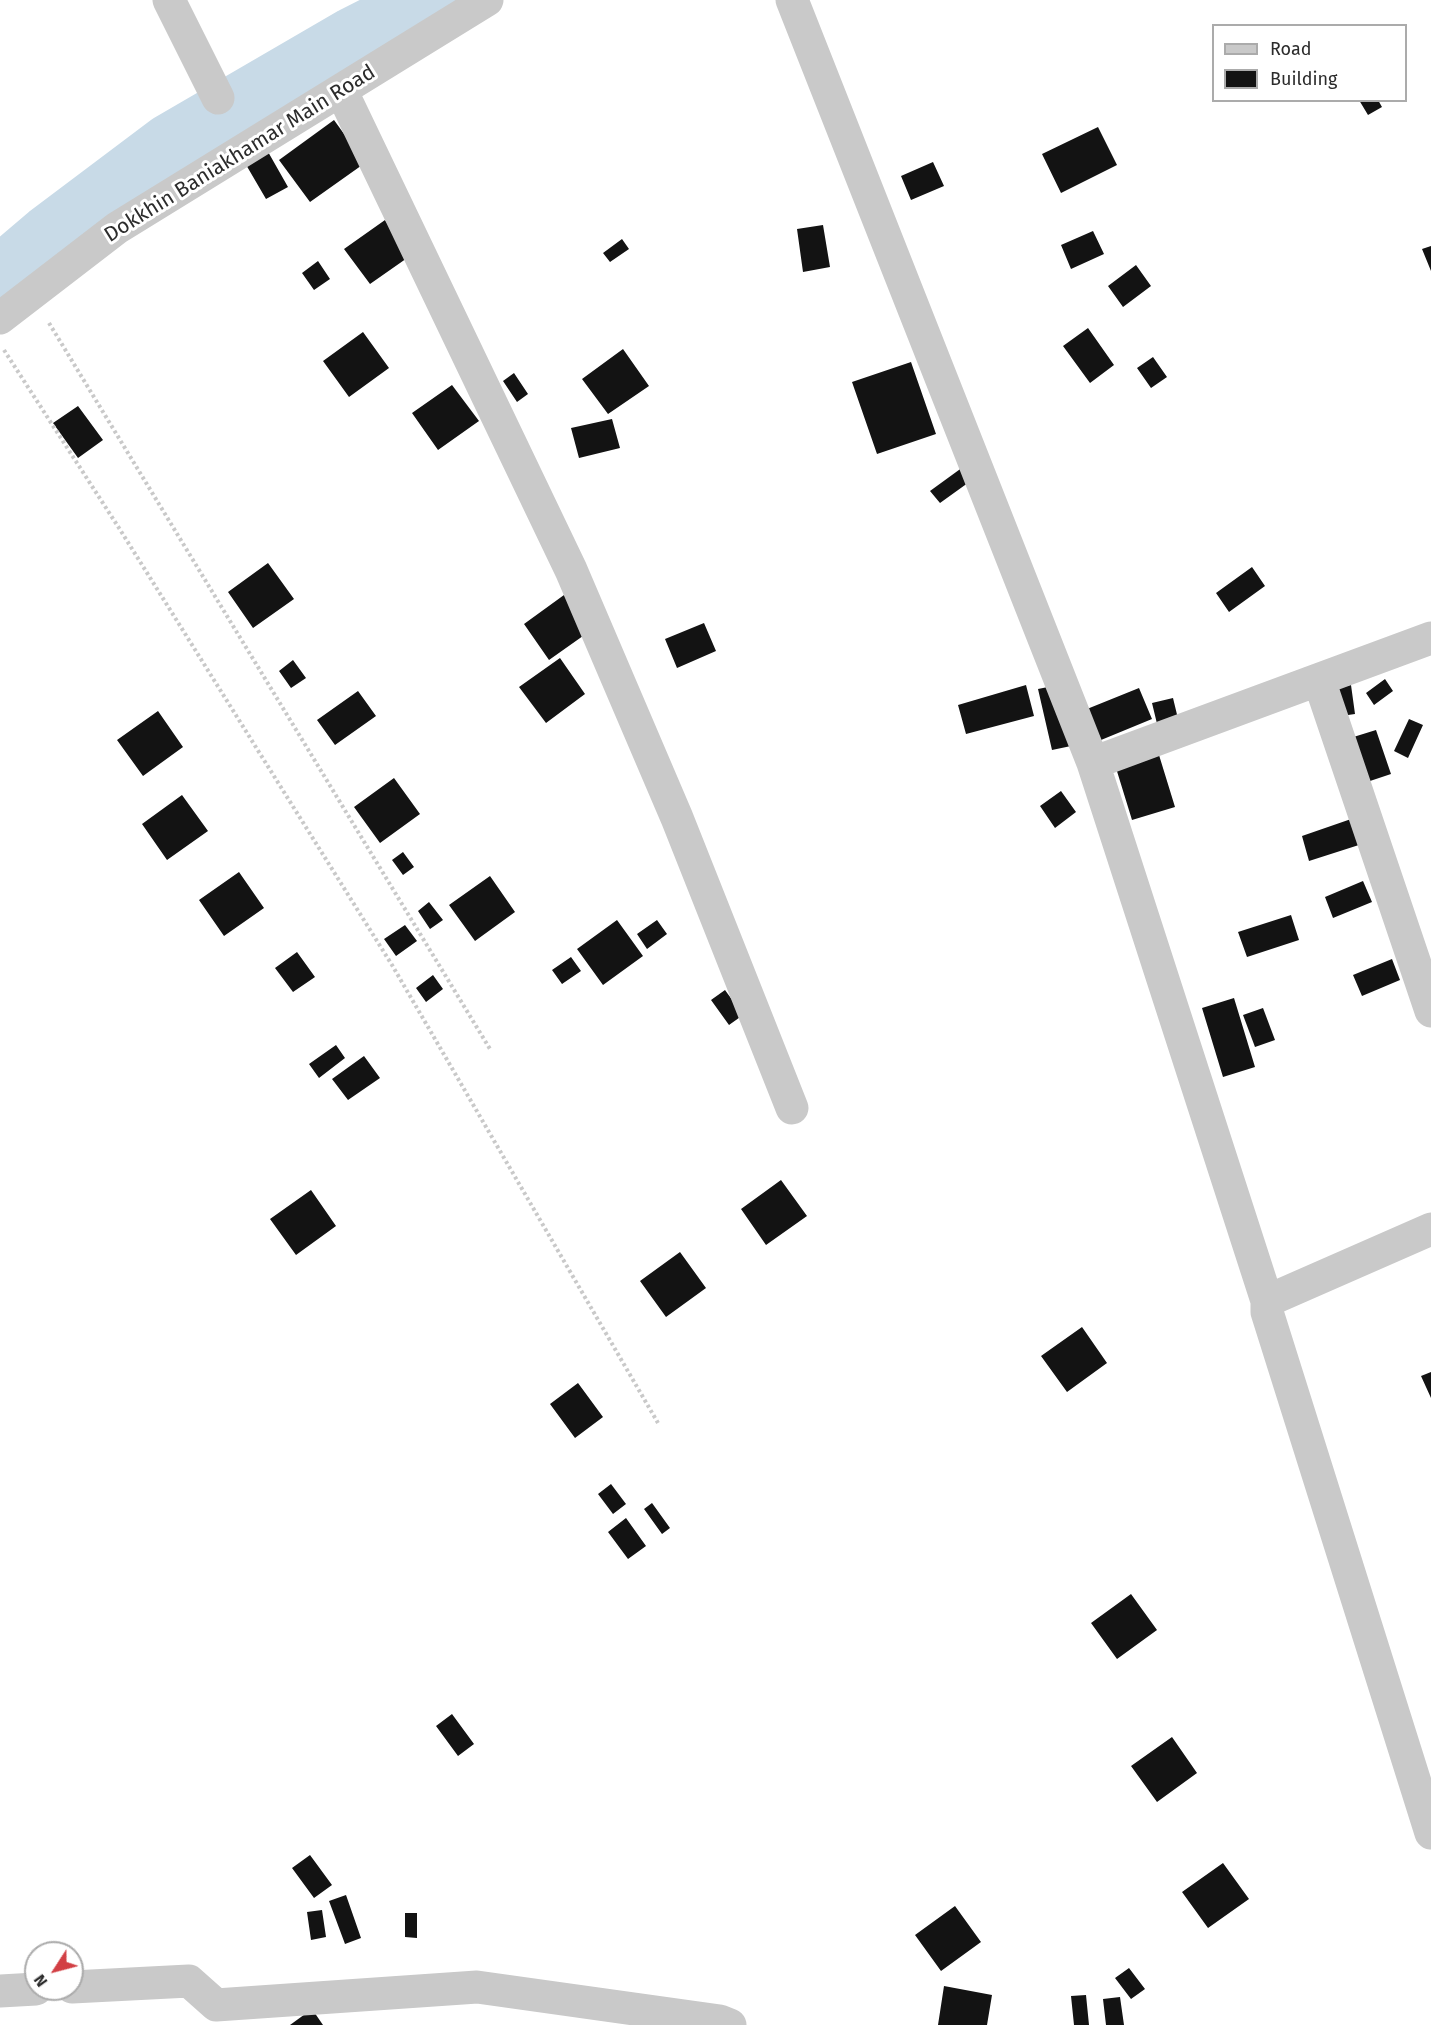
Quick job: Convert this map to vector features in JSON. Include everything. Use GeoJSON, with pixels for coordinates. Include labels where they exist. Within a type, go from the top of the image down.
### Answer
{"type":"FeatureCollection","features":[{"type":"Feature","properties":{"kind":"street"},"geometry":{"type":"LineString","coordinates":[[169,0],[218,98]]}},
{"type":"Feature","properties":{"kind":"street","name":"Dokkhin Baniakhamar Main Road"},"geometry":{"type":"LineString","coordinates":[[0,318],[117,228],[487,0]]}},
{"type":"Feature","properties":{"kind":"street"},"geometry":{"type":"LineString","coordinates":[[792,0],[1093,763],[1267,1302],[1267,1312],[1431,1833]]}},
{"type":"Feature","properties":{"kind":"street"},"geometry":{"type":"LineString","coordinates":[[342,90],[571,570],[677,818],[792,1108]]}},
{"type":"Feature","properties":{"kind":"street"},"geometry":{"type":"LineString","coordinates":[[1093,763],[1431,638]]}},
{"type":"Feature","properties":{"kind":"street"},"geometry":{"type":"LineString","coordinates":[[1319,680],[1431,1011]]}},
{"type":"Feature","properties":{"kind":"street"},"geometry":{"type":"LineString","coordinates":[[1267,1302],[1431,1229]]}},
{"type":"Feature","properties":{"kind":"street"},"geometry":{"type":"LineString","coordinates":[[84,1986],[189,1981],[219,2015],[477,1987],[720,2021],[730,2025]]}},
{"type":"Feature","properties":{"kind":"street"},"geometry":{"type":"LineString","coordinates":[[0,1991],[24,1990]]}},
{"type":"Feature","properties":{"kind":"path"},"geometry":{"type":"LineString","coordinates":[[32,294],[490,1049]]}},
{"type":"Feature","properties":{"kind":"path"},"geometry":{"type":"LineString","coordinates":[[0,344],[119,528],[392,965],[657,1423]]}},
{"type":"Feature","properties":{"kind":"building"},"geometry":{"type":"Polygon","coordinates":[[[1360,102],[1379,102],[1382,107],[1368,115],[1360,102]]]}},
{"type":"Feature","properties":{"kind":"building"},"geometry":{"type":"Polygon","coordinates":[[[334,120],[365,163],[310,202],[279,160],[334,120]]]}},
{"type":"Feature","properties":{"kind":"building"},"geometry":{"type":"Polygon","coordinates":[[[1098,127],[1117,165],[1061,193],[1042,154],[1098,127]]]}},
{"type":"Feature","properties":{"kind":"building"},"geometry":{"type":"Polygon","coordinates":[[[267,150],[288,187],[266,199],[245,163],[267,150]]]}},
{"type":"Feature","properties":{"kind":"building"},"geometry":{"type":"Polygon","coordinates":[[[933,162],[944,186],[911,200],[901,176],[933,162]]]}},
{"type":"Feature","properties":{"kind":"building"},"geometry":{"type":"Polygon","coordinates":[[[385,220],[410,256],[370,284],[344,249],[385,220]]]}},
{"type":"Feature","properties":{"kind":"building"},"geometry":{"type":"Polygon","coordinates":[[[823,225],[830,267],[803,272],[797,229],[823,225]]]}},
{"type":"Feature","properties":{"kind":"building"},"geometry":{"type":"Polygon","coordinates":[[[1093,231],[1104,254],[1071,269],[1061,245],[1093,231]]]}},
{"type":"Feature","properties":{"kind":"building"},"geometry":{"type":"Polygon","coordinates":[[[622,239],[629,249],[610,262],[603,253],[622,239]]]}},
{"type":"Feature","properties":{"kind":"building"},"geometry":{"type":"Polygon","coordinates":[[[1431,246],[1431,271],[1422,249],[1431,246]]]}},
{"type":"Feature","properties":{"kind":"building"},"geometry":{"type":"Polygon","coordinates":[[[318,261],[330,279],[314,290],[302,273],[318,261]]]}},
{"type":"Feature","properties":{"kind":"building"},"geometry":{"type":"Polygon","coordinates":[[[1136,265],[1151,286],[1123,307],[1108,286],[1136,265]]]}},
{"type":"Feature","properties":{"kind":"building"},"geometry":{"type":"Polygon","coordinates":[[[1088,328],[1114,365],[1090,383],[1063,346],[1088,328]]]}},
{"type":"Feature","properties":{"kind":"building"},"geometry":{"type":"Polygon","coordinates":[[[363,332],[389,368],[349,397],[323,361],[363,332]]]}},
{"type":"Feature","properties":{"kind":"building"},"geometry":{"type":"Polygon","coordinates":[[[623,349],[649,386],[608,414],[582,379],[623,349]]]}},
{"type":"Feature","properties":{"kind":"building"},"geometry":{"type":"Polygon","coordinates":[[[1153,357],[1167,377],[1151,388],[1137,368],[1153,357]]]}},
{"type":"Feature","properties":{"kind":"building"},"geometry":{"type":"Polygon","coordinates":[[[911,362],[936,434],[877,454],[852,382],[911,362]]]}},
{"type":"Feature","properties":{"kind":"building"},"geometry":{"type":"Polygon","coordinates":[[[514,373],[528,394],[517,402],[503,381],[514,373]]]}},
{"type":"Feature","properties":{"kind":"building"},"geometry":{"type":"Polygon","coordinates":[[[452,385],[479,421],[438,450],[412,413],[452,385]]]}},
{"type":"Feature","properties":{"kind":"building"},"geometry":{"type":"Polygon","coordinates":[[[78,406],[103,440],[78,458],[53,423],[78,406]]]}},
{"type":"Feature","properties":{"kind":"building"},"geometry":{"type":"Polygon","coordinates":[[[612,419],[620,448],[579,458],[571,428],[612,419]]]}},
{"type":"Feature","properties":{"kind":"building"},"geometry":{"type":"Polygon","coordinates":[[[963,467],[972,480],[940,503],[930,491],[963,467]]]}},
{"type":"Feature","properties":{"kind":"building"},"geometry":{"type":"Polygon","coordinates":[[[268,563],[294,599],[253,628],[228,592],[268,563]]]}},
{"type":"Feature","properties":{"kind":"building"},"geometry":{"type":"Polygon","coordinates":[[[1252,567],[1265,586],[1229,612],[1216,593],[1252,567]]]}},
{"type":"Feature","properties":{"kind":"building"},"geometry":{"type":"Polygon","coordinates":[[[564,595],[590,631],[549,660],[524,624],[564,595]]]}},
{"type":"Feature","properties":{"kind":"building"},"geometry":{"type":"Polygon","coordinates":[[[704,623],[716,651],[677,668],[665,639],[704,623]]]}},
{"type":"Feature","properties":{"kind":"building"},"geometry":{"type":"Polygon","coordinates":[[[560,658],[585,694],[546,723],[519,687],[560,658]]]}},
{"type":"Feature","properties":{"kind":"building"},"geometry":{"type":"Polygon","coordinates":[[[293,660],[306,678],[291,688],[279,671],[293,660]]]}},
{"type":"Feature","properties":{"kind":"building"},"geometry":{"type":"Polygon","coordinates":[[[1385,679],[1393,691],[1374,705],[1366,693],[1385,679]]]}},
{"type":"Feature","properties":{"kind":"building"},"geometry":{"type":"Polygon","coordinates":[[[1026,685],[1034,716],[966,734],[958,705],[1026,685]]]}},
{"type":"Feature","properties":{"kind":"building"},"geometry":{"type":"Polygon","coordinates":[[[1058,685],[1071,746],[1052,750],[1038,689],[1058,685]]]}},
{"type":"Feature","properties":{"kind":"building"},"geometry":{"type":"Polygon","coordinates":[[[1351,685],[1355,714],[1341,716],[1337,687],[1351,685]]]}},
{"type":"Feature","properties":{"kind":"building"},"geometry":{"type":"Polygon","coordinates":[[[1139,688],[1152,719],[1101,740],[1087,709],[1139,688]]]}},
{"type":"Feature","properties":{"kind":"building"},"geometry":{"type":"Polygon","coordinates":[[[358,691],[376,716],[335,745],[317,720],[358,691]]]}},
{"type":"Feature","properties":{"kind":"building"},"geometry":{"type":"Polygon","coordinates":[[[1173,698],[1180,727],[1159,732],[1152,703],[1173,698]]]}},
{"type":"Feature","properties":{"kind":"building"},"geometry":{"type":"Polygon","coordinates":[[[158,711],[183,747],[143,776],[117,740],[158,711]]]}},
{"type":"Feature","properties":{"kind":"building"},"geometry":{"type":"Polygon","coordinates":[[[1409,719],[1423,725],[1408,758],[1394,751],[1409,719]]]}},
{"type":"Feature","properties":{"kind":"building"},"geometry":{"type":"Polygon","coordinates":[[[1376,730],[1391,774],[1361,784],[1347,739],[1376,730]]]}},
{"type":"Feature","properties":{"kind":"building"},"geometry":{"type":"Polygon","coordinates":[[[1159,755],[1175,807],[1132,820],[1116,768],[1159,755]]]}},
{"type":"Feature","properties":{"kind":"building"},"geometry":{"type":"Polygon","coordinates":[[[394,778],[420,814],[380,843],[354,807],[394,778]]]}},
{"type":"Feature","properties":{"kind":"building"},"geometry":{"type":"Polygon","coordinates":[[[1061,791],[1076,812],[1055,828],[1040,806],[1061,791]]]}},
{"type":"Feature","properties":{"kind":"building"},"geometry":{"type":"Polygon","coordinates":[[[182,795],[208,831],[167,860],[142,824],[182,795]]]}},
{"type":"Feature","properties":{"kind":"building"},"geometry":{"type":"Polygon","coordinates":[[[1354,818],[1362,844],[1309,861],[1302,836],[1354,818]]]}},
{"type":"Feature","properties":{"kind":"building"},"geometry":{"type":"Polygon","coordinates":[[[403,852],[414,867],[403,875],[392,860],[403,852]]]}},
{"type":"Feature","properties":{"kind":"building"},"geometry":{"type":"Polygon","coordinates":[[[239,872],[264,908],[224,936],[199,900],[239,872]]]}},
{"type":"Feature","properties":{"kind":"building"},"geometry":{"type":"Polygon","coordinates":[[[490,876],[515,912],[475,941],[449,905],[490,876]]]}},
{"type":"Feature","properties":{"kind":"building"},"geometry":{"type":"Polygon","coordinates":[[[1363,881],[1372,902],[1333,918],[1325,897],[1363,881]]]}},
{"type":"Feature","properties":{"kind":"building"},"geometry":{"type":"Polygon","coordinates":[[[429,902],[443,920],[430,929],[418,911],[429,902]]]}},
{"type":"Feature","properties":{"kind":"building"},"geometry":{"type":"Polygon","coordinates":[[[1291,915],[1299,940],[1247,957],[1238,932],[1291,915]]]}},
{"type":"Feature","properties":{"kind":"building"},"geometry":{"type":"Polygon","coordinates":[[[617,920],[643,956],[603,985],[577,949],[617,920]]]}},
{"type":"Feature","properties":{"kind":"building"},"geometry":{"type":"Polygon","coordinates":[[[657,920],[667,934],[647,949],[637,934],[657,920]]]}},
{"type":"Feature","properties":{"kind":"building"},"geometry":{"type":"Polygon","coordinates":[[[405,925],[417,941],[396,956],[384,939],[405,925]]]}},
{"type":"Feature","properties":{"kind":"building"},"geometry":{"type":"Polygon","coordinates":[[[297,952],[315,977],[293,992],[275,968],[297,952]]]}},
{"type":"Feature","properties":{"kind":"building"},"geometry":{"type":"Polygon","coordinates":[[[571,957],[581,971],[562,984],[552,970],[571,957]]]}},
{"type":"Feature","properties":{"kind":"building"},"geometry":{"type":"Polygon","coordinates":[[[1392,959],[1400,980],[1362,996],[1353,975],[1392,959]]]}},
{"type":"Feature","properties":{"kind":"building"},"geometry":{"type":"Polygon","coordinates":[[[433,975],[443,989],[426,1002],[416,988],[433,975]]]}},
{"type":"Feature","properties":{"kind":"building"},"geometry":{"type":"Polygon","coordinates":[[[725,990],[743,1015],[729,1025],[711,1000],[725,990]]]}},
{"type":"Feature","properties":{"kind":"building"},"geometry":{"type":"Polygon","coordinates":[[[1234,998],[1255,1067],[1223,1077],[1202,1008],[1234,998]]]}},
{"type":"Feature","properties":{"kind":"building"},"geometry":{"type":"Polygon","coordinates":[[[1263,1008],[1275,1040],[1255,1047],[1243,1015],[1263,1008]]]}},
{"type":"Feature","properties":{"kind":"building"},"geometry":{"type":"Polygon","coordinates":[[[336,1045],[345,1058],[319,1078],[309,1064],[336,1045]]]}},
{"type":"Feature","properties":{"kind":"building"},"geometry":{"type":"Polygon","coordinates":[[[364,1056],[380,1078],[348,1100],[332,1079],[364,1056]]]}},
{"type":"Feature","properties":{"kind":"building"},"geometry":{"type":"Polygon","coordinates":[[[781,1180],[807,1216],[766,1245],[741,1209],[781,1180]]]}},
{"type":"Feature","properties":{"kind":"building"},"geometry":{"type":"Polygon","coordinates":[[[311,1190],[336,1226],[296,1255],[270,1219],[311,1190]]]}},
{"type":"Feature","properties":{"kind":"building"},"geometry":{"type":"Polygon","coordinates":[[[680,1252],[706,1288],[666,1317],[640,1281],[680,1252]]]}},
{"type":"Feature","properties":{"kind":"building"},"geometry":{"type":"Polygon","coordinates":[[[1082,1327],[1107,1363],[1067,1392],[1041,1356],[1082,1327]]]}},
{"type":"Feature","properties":{"kind":"building"},"geometry":{"type":"Polygon","coordinates":[[[1431,1372],[1431,1398],[1421,1376],[1431,1372]]]}},
{"type":"Feature","properties":{"kind":"building"},"geometry":{"type":"Polygon","coordinates":[[[578,1383],[603,1417],[575,1438],[550,1404],[578,1383]]]}},
{"type":"Feature","properties":{"kind":"building"},"geometry":{"type":"Polygon","coordinates":[[[611,1484],[626,1504],[613,1514],[598,1494],[611,1484]]]}},
{"type":"Feature","properties":{"kind":"building"},"geometry":{"type":"Polygon","coordinates":[[[652,1503],[670,1528],[662,1534],[644,1509],[652,1503]]]}},
{"type":"Feature","properties":{"kind":"building"},"geometry":{"type":"Polygon","coordinates":[[[626,1518],[646,1546],[628,1559],[608,1532],[626,1518]]]}},
{"type":"Feature","properties":{"kind":"building"},"geometry":{"type":"Polygon","coordinates":[[[1131,1594],[1157,1630],[1117,1659],[1091,1623],[1131,1594]]]}},
{"type":"Feature","properties":{"kind":"building"},"geometry":{"type":"Polygon","coordinates":[[[452,1714],[474,1744],[458,1756],[436,1726],[452,1714]]]}},
{"type":"Feature","properties":{"kind":"building"},"geometry":{"type":"Polygon","coordinates":[[[1172,1737],[1197,1773],[1157,1802],[1131,1766],[1172,1737]]]}},
{"type":"Feature","properties":{"kind":"building"},"geometry":{"type":"Polygon","coordinates":[[[310,1855],[332,1885],[314,1898],[292,1868],[310,1855]]]}},
{"type":"Feature","properties":{"kind":"building"},"geometry":{"type":"Polygon","coordinates":[[[1223,1863],[1249,1899],[1208,1928],[1182,1892],[1223,1863]]]}},
{"type":"Feature","properties":{"kind":"building"},"geometry":{"type":"Polygon","coordinates":[[[346,1895],[361,1938],[345,1944],[329,1901],[346,1895]]]}},
{"type":"Feature","properties":{"kind":"building"},"geometry":{"type":"Polygon","coordinates":[[[955,1906],[981,1942],[941,1971],[915,1935],[955,1906]]]}},
{"type":"Feature","properties":{"kind":"building"},"geometry":{"type":"Polygon","coordinates":[[[322,1910],[326,1937],[311,1940],[307,1912],[322,1910]]]}},
{"type":"Feature","properties":{"kind":"building"},"geometry":{"type":"Polygon","coordinates":[[[405,1913],[417,1913],[417,1938],[405,1937],[405,1913]]]}},
{"type":"Feature","properties":{"kind":"building"},"geometry":{"type":"Polygon","coordinates":[[[1129,1968],[1145,1989],[1131,1999],[1115,1978],[1129,1968]]]}},
{"type":"Feature","properties":{"kind":"building"},"geometry":{"type":"Polygon","coordinates":[[[944,1986],[992,1995],[987,2025],[938,2025],[944,1986]]]}},
{"type":"Feature","properties":{"kind":"building"},"geometry":{"type":"Polygon","coordinates":[[[1086,1995],[1089,2025],[1074,2025],[1071,1996],[1086,1995]]]}},
{"type":"Feature","properties":{"kind":"building"},"geometry":{"type":"Polygon","coordinates":[[[1120,1997],[1124,2025],[1106,2025],[1103,1999],[1120,1997]]]}},
{"type":"Feature","properties":{"kind":"building"},"geometry":{"type":"Polygon","coordinates":[[[312,2009],[323,2025],[290,2025],[312,2009]]]}},
{"type":"Feature","properties":{"kind":"waterway"},"geometry":{"type":"LineString","coordinates":[[0,276],[48,235],[169,144],[353,37],[426,0]]}}]}
